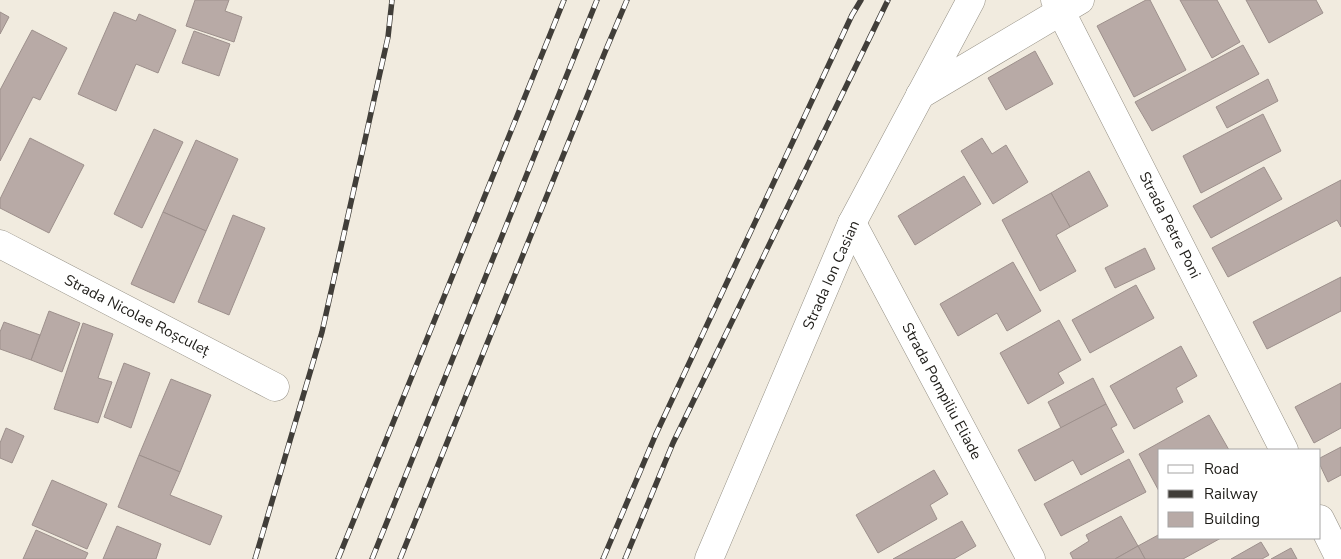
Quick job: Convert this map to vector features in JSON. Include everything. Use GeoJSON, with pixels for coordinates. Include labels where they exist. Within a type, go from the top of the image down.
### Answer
{"type":"FeatureCollection","features":[{"type":"Feature","properties":{"kind":"street","name":"Strada Ion Casian"},"geometry":{"type":"LineString","coordinates":[[718,553],[852,223],[971,0]]}},
{"type":"Feature","properties":{"kind":"street"},"geometry":{"type":"LineString","coordinates":[[920,96],[1065,4]]}},
{"type":"Feature","properties":{"kind":"street","name":"Strada Petre Poni"},"geometry":{"type":"LineString","coordinates":[[1065,4],[1284,449]]}},
{"type":"Feature","properties":{"kind":"street","name":"Strada Pompiliu Eliade"},"geometry":{"type":"LineString","coordinates":[[852,223],[1031,559]]}},
{"type":"Feature","properties":{"kind":"street","name":"Strada Nicolae Roșculeț"},"geometry":{"type":"LineString","coordinates":[[0,244],[275,387]]}},
{"type":"Feature","properties":{"kind":"street"},"geometry":{"type":"LineString","coordinates":[[1321,521],[1340,559]]}},
{"type":"Feature","properties":{"kind":"building"},"geometry":{"type":"Polygon","coordinates":[[[195,0],[229,0],[225,11],[242,17],[234,42],[186,26],[195,0]]]}},
{"type":"Feature","properties":{"kind":"building"},"geometry":{"type":"Polygon","coordinates":[[[1146,0],[1150,0],[1186,70],[1134,97],[1097,26],[1146,0]]]}},
{"type":"Feature","properties":{"kind":"building"},"geometry":{"type":"Polygon","coordinates":[[[1180,0],[1217,0],[1240,42],[1212,58],[1180,0]]]}},
{"type":"Feature","properties":{"kind":"building"},"geometry":{"type":"Polygon","coordinates":[[[1246,0],[1316,0],[1323,13],[1269,43],[1246,0]]]}},
{"type":"Feature","properties":{"kind":"building"},"geometry":{"type":"Polygon","coordinates":[[[0,12],[9,17],[0,34],[0,12]]]}},
{"type":"Feature","properties":{"kind":"building"},"geometry":{"type":"Polygon","coordinates":[[[114,12],[136,21],[139,14],[176,30],[158,73],[136,64],[116,111],[78,94],[114,12]]]}},
{"type":"Feature","properties":{"kind":"building"},"geometry":{"type":"Polygon","coordinates":[[[32,30],[67,48],[40,100],[33,97],[0,161],[0,90],[32,30]]]}},
{"type":"Feature","properties":{"kind":"building"},"geometry":{"type":"Polygon","coordinates":[[[194,31],[230,44],[219,76],[182,63],[194,31]]]}},
{"type":"Feature","properties":{"kind":"building"},"geometry":{"type":"Polygon","coordinates":[[[1243,45],[1259,74],[1152,131],[1135,102],[1243,45]]]}},
{"type":"Feature","properties":{"kind":"building"},"geometry":{"type":"Polygon","coordinates":[[[1035,51],[1053,84],[1006,110],[988,78],[1035,51]]]}},
{"type":"Feature","properties":{"kind":"building"},"geometry":{"type":"Polygon","coordinates":[[[1268,79],[1278,101],[1227,128],[1216,107],[1268,79]]]}},
{"type":"Feature","properties":{"kind":"building"},"geometry":{"type":"Polygon","coordinates":[[[1263,114],[1281,151],[1201,193],[1183,156],[1263,114]]]}},
{"type":"Feature","properties":{"kind":"building"},"geometry":{"type":"Polygon","coordinates":[[[154,129],[183,142],[142,228],[114,214],[154,129]]]}},
{"type":"Feature","properties":{"kind":"building"},"geometry":{"type":"Polygon","coordinates":[[[30,138],[84,165],[49,233],[0,208],[0,199],[30,138]]]}},
{"type":"Feature","properties":{"kind":"building"},"geometry":{"type":"Polygon","coordinates":[[[982,138],[992,154],[1006,145],[1028,182],[993,204],[961,151],[982,138]]]}},
{"type":"Feature","properties":{"kind":"building"},"geometry":{"type":"Polygon","coordinates":[[[196,140],[238,159],[206,231],[163,212],[196,140]]]}},
{"type":"Feature","properties":{"kind":"building"},"geometry":{"type":"Polygon","coordinates":[[[1264,167],[1282,199],[1211,238],[1193,206],[1264,167]]]}},
{"type":"Feature","properties":{"kind":"building"},"geometry":{"type":"Polygon","coordinates":[[[1089,171],[1108,206],[1070,227],[1051,193],[1089,171]]]}},
{"type":"Feature","properties":{"kind":"building"},"geometry":{"type":"Polygon","coordinates":[[[964,176],[981,204],[915,245],[898,216],[964,176]]]}},
{"type":"Feature","properties":{"kind":"building"},"geometry":{"type":"Polygon","coordinates":[[[1341,180],[1341,227],[1337,220],[1228,277],[1212,248],[1341,180]]]}},
{"type":"Feature","properties":{"kind":"building"},"geometry":{"type":"Polygon","coordinates":[[[1051,193],[1070,227],[1056,235],[1076,271],[1040,291],[1002,220],[1051,193]]]}},
{"type":"Feature","properties":{"kind":"building"},"geometry":{"type":"Polygon","coordinates":[[[163,212],[206,231],[174,303],[131,284],[163,212]]]}},
{"type":"Feature","properties":{"kind":"building"},"geometry":{"type":"Polygon","coordinates":[[[233,215],[265,228],[229,315],[198,302],[233,215]]]}},
{"type":"Feature","properties":{"kind":"building"},"geometry":{"type":"Polygon","coordinates":[[[1145,248],[1155,269],[1115,288],[1105,268],[1145,248]]]}},
{"type":"Feature","properties":{"kind":"building"},"geometry":{"type":"Polygon","coordinates":[[[1013,262],[1041,311],[1007,331],[997,313],[958,336],[940,304],[1013,262]]]}},
{"type":"Feature","properties":{"kind":"building"},"geometry":{"type":"Polygon","coordinates":[[[1341,277],[1341,311],[1267,349],[1253,322],[1341,277]]]}},
{"type":"Feature","properties":{"kind":"building"},"geometry":{"type":"Polygon","coordinates":[[[1136,285],[1154,318],[1090,353],[1072,320],[1136,285]]]}},
{"type":"Feature","properties":{"kind":"building"},"geometry":{"type":"Polygon","coordinates":[[[49,311],[80,323],[62,372],[31,360],[49,311]]]}},
{"type":"Feature","properties":{"kind":"building"},"geometry":{"type":"Polygon","coordinates":[[[1059,320],[1081,360],[1058,373],[1064,383],[1028,404],[1000,353],[1059,320]]]}},
{"type":"Feature","properties":{"kind":"building"},"geometry":{"type":"Polygon","coordinates":[[[4,322],[40,335],[31,360],[0,349],[0,332],[4,322]]]}},
{"type":"Feature","properties":{"kind":"building"},"geometry":{"type":"Polygon","coordinates":[[[83,323],[113,334],[98,378],[112,382],[98,423],[54,409],[83,323]]]}},
{"type":"Feature","properties":{"kind":"building"},"geometry":{"type":"Polygon","coordinates":[[[1181,346],[1197,376],[1176,388],[1183,402],[1134,429],[1110,386],[1181,346]]]}},
{"type":"Feature","properties":{"kind":"building"},"geometry":{"type":"Polygon","coordinates":[[[124,363],[150,373],[131,428],[104,417],[124,363]]]}},
{"type":"Feature","properties":{"kind":"building"},"geometry":{"type":"Polygon","coordinates":[[[1093,378],[1106,404],[1061,428],[1048,402],[1093,378]]]}},
{"type":"Feature","properties":{"kind":"building"},"geometry":{"type":"Polygon","coordinates":[[[171,379],[211,395],[180,472],[139,455],[171,379]]]}},
{"type":"Feature","properties":{"kind":"building"},"geometry":{"type":"Polygon","coordinates":[[[1341,383],[1341,428],[1314,443],[1295,407],[1341,383]]]}},
{"type":"Feature","properties":{"kind":"building"},"geometry":{"type":"Polygon","coordinates":[[[1106,404],[1117,425],[1111,428],[1124,452],[1081,475],[1073,460],[1035,481],[1018,450],[1106,404]]]}},
{"type":"Feature","properties":{"kind":"building"},"geometry":{"type":"Polygon","coordinates":[[[1209,415],[1228,449],[1158,449],[1158,489],[1139,454],[1209,415]]]}},
{"type":"Feature","properties":{"kind":"building"},"geometry":{"type":"Polygon","coordinates":[[[6,428],[24,436],[12,463],[0,458],[0,443],[6,428]]]}},
{"type":"Feature","properties":{"kind":"building"},"geometry":{"type":"Polygon","coordinates":[[[1341,447],[1341,475],[1328,482],[1321,467],[1321,457],[1341,447]]]}},
{"type":"Feature","properties":{"kind":"building"},"geometry":{"type":"Polygon","coordinates":[[[139,455],[180,472],[170,495],[222,516],[210,545],[118,507],[139,455]]]}},
{"type":"Feature","properties":{"kind":"building"},"geometry":{"type":"Polygon","coordinates":[[[1129,459],[1146,492],[1061,536],[1044,504],[1129,459]]]}},
{"type":"Feature","properties":{"kind":"building"},"geometry":{"type":"Polygon","coordinates":[[[934,470],[948,494],[930,505],[937,519],[878,553],[856,515],[934,470]]]}},
{"type":"Feature","properties":{"kind":"building"},"geometry":{"type":"Polygon","coordinates":[[[52,480],[107,504],[87,549],[32,525],[52,480]]]}},
{"type":"Feature","properties":{"kind":"building"},"geometry":{"type":"Polygon","coordinates":[[[1121,516],[1138,546],[1115,559],[1073,559],[1070,553],[1089,541],[1086,535],[1121,516]]]}},
{"type":"Feature","properties":{"kind":"building"},"geometry":{"type":"Polygon","coordinates":[[[962,521],[976,546],[954,559],[893,559],[962,521]]]}},
{"type":"Feature","properties":{"kind":"building"},"geometry":{"type":"Polygon","coordinates":[[[117,526],[161,544],[156,559],[103,559],[117,526]]]}},
{"type":"Feature","properties":{"kind":"building"},"geometry":{"type":"Polygon","coordinates":[[[36,530],[88,553],[85,559],[23,559],[36,530]]]}},
{"type":"Feature","properties":{"kind":"building"},"geometry":{"type":"Polygon","coordinates":[[[1158,535],[1158,539],[1219,539],[1183,559],[1145,559],[1138,546],[1158,535]]]}},
{"type":"Feature","properties":{"kind":"building"},"geometry":{"type":"Polygon","coordinates":[[[1261,542],[1269,555],[1262,559],[1231,559],[1261,542]]]}},
{"type":"Feature","properties":{"kind":"building"},"geometry":{"type":"Polygon","coordinates":[[[1138,546],[1145,559],[1115,559],[1138,546]]]}},
{"type":"Feature","properties":{"kind":"building"},"geometry":{"type":"Polygon","coordinates":[[[1291,548],[1297,559],[1271,559],[1291,548]]]}},
{"type":"Feature","properties":{"kind":"railway"},"geometry":{"type":"LineString","coordinates":[[255,559],[322,332],[388,37],[392,0]]}},
{"type":"Feature","properties":{"kind":"railway"},"geometry":{"type":"LineString","coordinates":[[338,559],[564,0]]}},
{"type":"Feature","properties":{"kind":"railway"},"geometry":{"type":"LineString","coordinates":[[372,559],[597,0]]}},
{"type":"Feature","properties":{"kind":"railway"},"geometry":{"type":"LineString","coordinates":[[400,559],[627,0]]}},
{"type":"Feature","properties":{"kind":"railway"},"geometry":{"type":"LineString","coordinates":[[603,559],[656,434],[852,15],[861,0]]}},
{"type":"Feature","properties":{"kind":"railway"},"geometry":{"type":"LineString","coordinates":[[625,559],[673,443],[888,0]]}}]}
